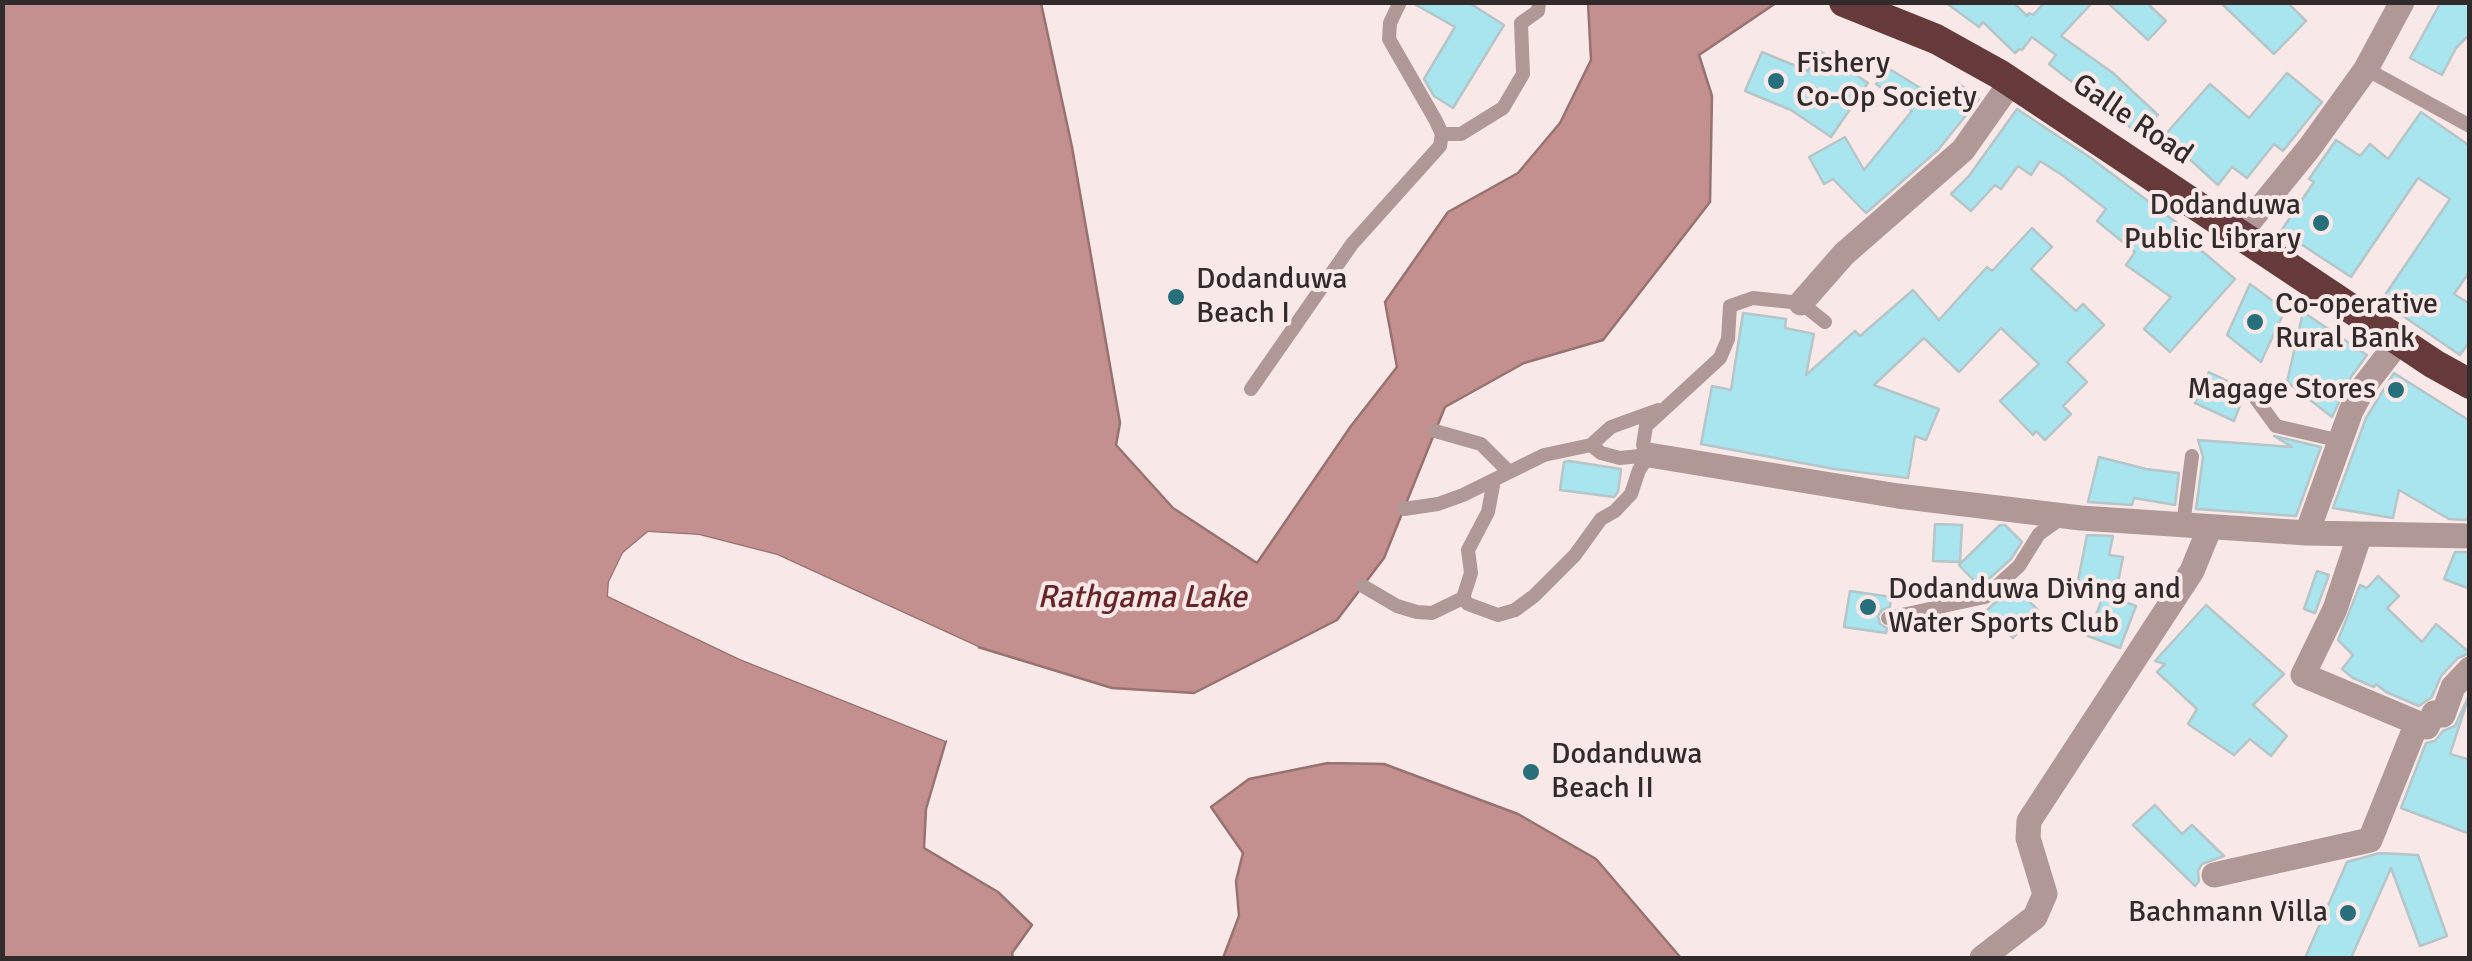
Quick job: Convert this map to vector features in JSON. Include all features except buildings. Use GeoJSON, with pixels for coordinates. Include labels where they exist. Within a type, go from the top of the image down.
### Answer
{"type":"FeatureCollection","features":[{"type":"Feature","properties":{"kind":"highway","name":"Galle Road"},"geometry":{"type":"LineString","coordinates":[[1844,2],[1936,39],[2011,82],[2399,341],[2470,384]]}},
{"type":"Feature","properties":{"kind":"street"},"geometry":{"type":"LineString","coordinates":[[2240,234],[2310,147],[2366,68],[2402,2]]}},
{"type":"Feature","properties":{"kind":"street"},"geometry":{"type":"LineString","coordinates":[[1802,302],[1844,254],[1963,150],[2011,82]]}},
{"type":"Feature","properties":{"kind":"street"},"geometry":{"type":"LineString","coordinates":[[2307,533],[2365,385],[2399,341]]}},
{"type":"Feature","properties":{"kind":"street"},"geometry":{"type":"LineString","coordinates":[[1649,456],[1898,496],[2065,516],[2307,533],[2470,536]]}},
{"type":"Feature","properties":{"kind":"street"},"geometry":{"type":"LineString","coordinates":[[1982,958],[2036,918],[2045,894],[2028,838],[2029,821],[2192,571],[2210,527]]}},
{"type":"Feature","properties":{"kind":"street"},"geometry":{"type":"LineString","coordinates":[[2360,534],[2334,609],[2303,675],[2427,727],[2434,713],[2443,715],[2453,687],[2470,670]]}},
{"type":"Feature","properties":{"kind":"street"},"geometry":{"type":"LineString","coordinates":[[2214,875],[2370,840],[2417,723]]}},
{"type":"Feature","properties":{"kind":"lane"},"geometry":{"type":"LineString","coordinates":[[1251,389],[1352,244],[1440,146],[1442,134],[1389,39],[1390,23],[1400,2]]}},
{"type":"Feature","properties":{"kind":"lane"},"geometry":{"type":"LineString","coordinates":[[1442,134],[1461,134],[1503,108],[1523,74],[1521,23],[1538,11],[1539,2]]}},
{"type":"Feature","properties":{"kind":"lane"},"geometry":{"type":"LineString","coordinates":[[2366,68],[2470,126]]}},
{"type":"Feature","properties":{"kind":"lane"},"geometry":{"type":"LineString","coordinates":[[1649,456],[1643,445],[1646,426],[1720,358],[1728,339],[1730,306],[1753,298],[1802,302],[1825,322]]}},
{"type":"Feature","properties":{"kind":"lane"},"geometry":{"type":"LineString","coordinates":[[2254,396],[2276,426],[2341,441]]}},
{"type":"Feature","properties":{"kind":"lane"},"geometry":{"type":"LineString","coordinates":[[1404,509],[1438,504],[1544,454],[1591,445],[1611,427],[1662,409]]}},
{"type":"Feature","properties":{"kind":"lane"},"geometry":{"type":"LineString","coordinates":[[1435,431],[1480,444],[1508,471]]}},
{"type":"Feature","properties":{"kind":"lane"},"geometry":{"type":"LineString","coordinates":[[1591,445],[1601,453],[1620,458],[1649,456]]}},
{"type":"Feature","properties":{"kind":"lane"},"geometry":{"type":"LineString","coordinates":[[1463,598],[1468,604],[1498,614],[1515,610],[1534,596],[1567,564],[1602,519],[1632,494],[1639,470],[1649,456]]}},
{"type":"Feature","properties":{"kind":"lane"},"geometry":{"type":"LineString","coordinates":[[2183,525],[2192,456]]}},
{"type":"Feature","properties":{"kind":"lane"},"geometry":{"type":"LineString","coordinates":[[1463,598],[1470,573],[1468,550],[1488,512],[1494,480]]}},
{"type":"Feature","properties":{"kind":"lane"},"geometry":{"type":"LineString","coordinates":[[1888,618],[1985,597],[2019,566],[2039,534],[2065,516]]}},
{"type":"Feature","properties":{"kind":"lane"},"geometry":{"type":"LineString","coordinates":[[1363,586],[1397,606],[1418,612],[1432,612],[1463,598]]}},
{"type":"Feature","properties":{"kind":"water","name":"Rathgama Lake"},"geometry":{"type":"Polygon","coordinates":[[[2,3],[1041,3],[1072,147],[1120,423],[1116,445],[1173,508],[1257,563],[1351,426],[1397,367],[1385,302],[1448,212],[1518,173],[1560,123],[1591,60],[1588,3],[1776,3],[1699,55],[1712,96],[1710,202],[1603,340],[1524,363],[1445,407],[1384,558],[1337,620],[1194,693],[1112,688],[978,647],[777,555],[699,535],[648,532],[623,553],[609,582],[608,596],[740,659],[946,741],[926,809],[924,848],[998,892],[1032,925],[1012,953],[1013,958],[3,958],[2,3]]]}},
{"type":"Feature","properties":{"kind":"water"},"geometry":{"type":"Polygon","coordinates":[[[1328,763],[1384,764],[1518,814],[1596,859],[1681,958],[1223,958],[1239,916],[1236,881],[1243,853],[1211,807],[1249,779],[1328,763]]]}},
{"type":"Feature","properties":{"kind":"pier"},"geometry":{"type":"Polygon","coordinates":[[[648,532],[699,535],[777,555],[978,647],[976,652],[776,560],[699,540],[650,538],[627,556],[614,584],[613,593],[637,607],[742,655],[947,736],[946,741],[740,659],[608,596],[609,582],[623,553],[648,532]]]}},
{"type":"Feature","properties":{"kind":"place","name":"Fishery Co-Op Society"},"geometry":{"type":"Point","coordinates":[1776,81]}},
{"type":"Feature","properties":{"kind":"place","name":"Dodanduwa Public Library"},"geometry":{"type":"Point","coordinates":[2321,223]}},
{"type":"Feature","properties":{"kind":"place","name":"Dodanduwa Beach I"},"geometry":{"type":"Point","coordinates":[1176,297]}},
{"type":"Feature","properties":{"kind":"place","name":"Co-operative Rural Bank"},"geometry":{"type":"Point","coordinates":[2255,322]}},
{"type":"Feature","properties":{"kind":"place","name":"Magage Stores"},"geometry":{"type":"Point","coordinates":[2396,390]}},
{"type":"Feature","properties":{"kind":"place","name":"Dodanduwa Diving and Water Sports Club"},"geometry":{"type":"Point","coordinates":[1868,607]}},
{"type":"Feature","properties":{"kind":"place","name":"Dodanduwa Beach II"},"geometry":{"type":"Point","coordinates":[1531,772]}},
{"type":"Feature","properties":{"kind":"place","name":"Bachmann Villa"},"geometry":{"type":"Point","coordinates":[2348,913]}}]}
